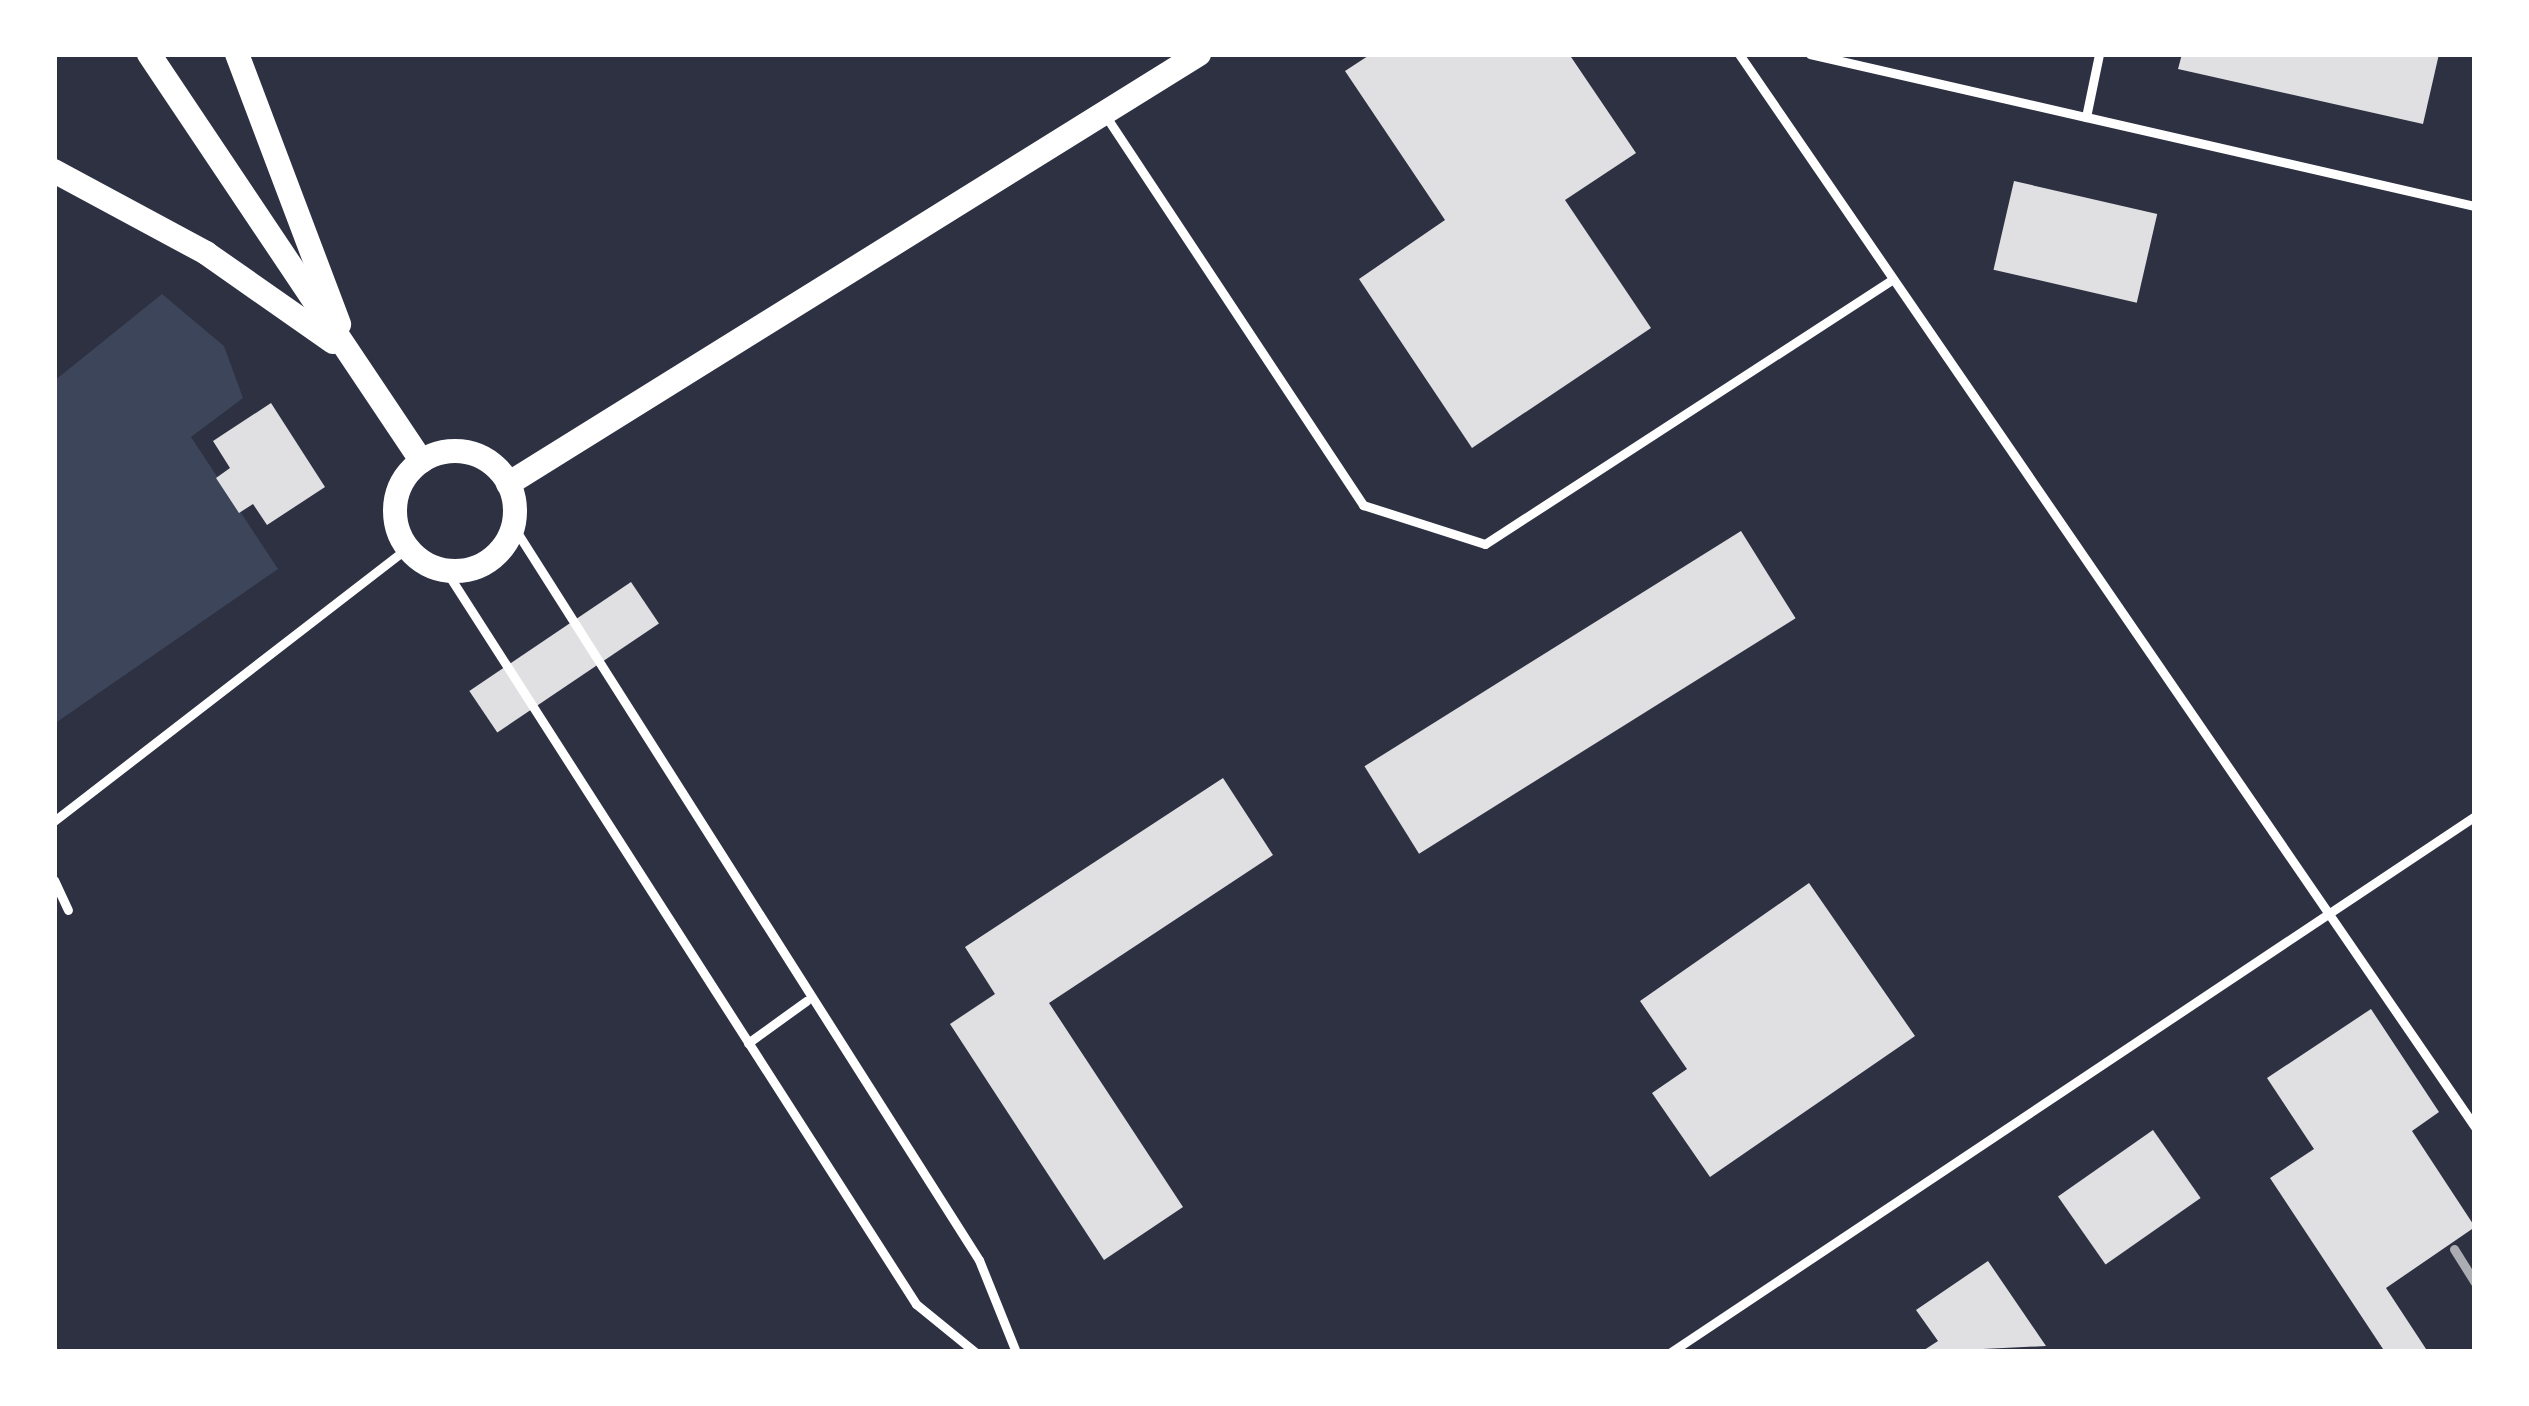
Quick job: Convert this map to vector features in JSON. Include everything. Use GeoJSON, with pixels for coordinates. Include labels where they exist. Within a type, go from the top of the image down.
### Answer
{"type":"FeatureCollection","features":[{"type":"Feature","properties":{"kind":"main road"},"geometry":{"type":"LineString","coordinates":[[149,54],[421,461]]}},
{"type":"Feature","properties":{"kind":"main road"},"geometry":{"type":"LineString","coordinates":[[238,54],[349,355]]}},
{"type":"Feature","properties":{"kind":"main road"},"geometry":{"type":"LineString","coordinates":[[508,484],[1199,54]]}},
{"type":"Feature","properties":{"kind":"main road"},"geometry":{"type":"LineString","coordinates":[[54,171],[246,278],[349,355]]}},
{"type":"Feature","properties":{"kind":"main road"},"geometry":{"type":"LineString","coordinates":[[460,451],[508,484],[513,526],[495,556],[446,571],[407,548],[398,492],[421,461],[460,451]]}},
{"type":"Feature","properties":{"kind":"lane"},"geometry":{"type":"LineString","coordinates":[[1739,54],[1890,281],[2475,1127]]}},
{"type":"Feature","properties":{"kind":"lane"},"geometry":{"type":"LineString","coordinates":[[1810,54],[2475,206]]}},
{"type":"Feature","properties":{"kind":"lane"},"geometry":{"type":"LineString","coordinates":[[2086,117],[2099,54]]}},
{"type":"Feature","properties":{"kind":"lane"},"geometry":{"type":"LineString","coordinates":[[1105,115],[1363,505],[1485,544],[1890,281]]}},
{"type":"Feature","properties":{"kind":"lane"},"geometry":{"type":"LineString","coordinates":[[513,526],[806,1001],[979,1260],[1016,1352]]}},
{"type":"Feature","properties":{"kind":"lane"},"geometry":{"type":"LineString","coordinates":[[54,820],[407,548]]}},
{"type":"Feature","properties":{"kind":"lane"},"geometry":{"type":"LineString","coordinates":[[446,571],[916,1304],[975,1352]]}},
{"type":"Feature","properties":{"kind":"lane"},"geometry":{"type":"LineString","coordinates":[[1671,1352],[2333,918],[2475,816]]}},
{"type":"Feature","properties":{"kind":"lane"},"geometry":{"type":"LineString","coordinates":[[54,880],[68,910]]}},
{"type":"Feature","properties":{"kind":"lane"},"geometry":{"type":"LineString","coordinates":[[748,1042],[806,1001]]}},
{"type":"Feature","properties":{"kind":"shaded area"},"geometry":{"type":"Polygon","coordinates":[[[162,294],[224,346],[243,398],[191,437],[278,569],[54,724],[54,381],[162,294]]]}},
{"type":"Feature","properties":{"kind":"building"},"geometry":{"type":"Polygon","coordinates":[[[1371,54],[1569,54],[1636,153],[1565,200],[1651,328],[1472,448],[1359,279],[1445,220],[1345,71],[1371,54]]]}},
{"type":"Feature","properties":{"kind":"building"},"geometry":{"type":"Polygon","coordinates":[[[2182,54],[2439,54],[2423,124],[2178,69],[2182,54]]]}},
{"type":"Feature","properties":{"kind":"building"},"geometry":{"type":"Polygon","coordinates":[[[2014,181],[2157,214],[2137,303],[1994,270],[2014,181]]]}},
{"type":"Feature","properties":{"kind":"building"},"geometry":{"type":"Polygon","coordinates":[[[271,403],[325,487],[267,525],[253,504],[239,513],[216,478],[230,468],[213,441],[271,403]]]}},
{"type":"Feature","properties":{"kind":"building"},"geometry":{"type":"Polygon","coordinates":[[[1741,531],[1796,618],[1419,854],[1364,766],[1741,531]]]}},
{"type":"Feature","properties":{"kind":"building"},"geometry":{"type":"Polygon","coordinates":[[[631,582],[659,623],[497,732],[469,691],[631,582]]]}},
{"type":"Feature","properties":{"kind":"building"},"geometry":{"type":"Polygon","coordinates":[[[1223,778],[1273,855],[1049,1003],[1183,1207],[1104,1260],[950,1024],[995,994],[965,947],[1223,778]]]}},
{"type":"Feature","properties":{"kind":"building"},"geometry":{"type":"Polygon","coordinates":[[[1809,883],[1915,1036],[1710,1177],[1652,1093],[1687,1069],[1640,1001],[1809,883]]]}},
{"type":"Feature","properties":{"kind":"building"},"geometry":{"type":"Polygon","coordinates":[[[2371,1009],[2439,1112],[2412,1131],[2475,1227],[2386,1288],[2428,1352],[2385,1352],[2270,1178],[2314,1149],[2267,1078],[2371,1009]]]}},
{"type":"Feature","properties":{"kind":"building"},"geometry":{"type":"Polygon","coordinates":[[[2153,1130],[2201,1198],[2106,1265],[2058,1197],[2153,1130]]]}},
{"type":"Feature","properties":{"kind":"building"},"geometry":{"type":"Polygon","coordinates":[[[1988,1261],[2046,1346],[1921,1352],[1938,1341],[1916,1310],[1988,1261]]]}},
{"type":"Feature","properties":{"kind":"railway"},"geometry":{"type":"LineString","coordinates":[[2454,1249],[2475,1282]]}}]}
